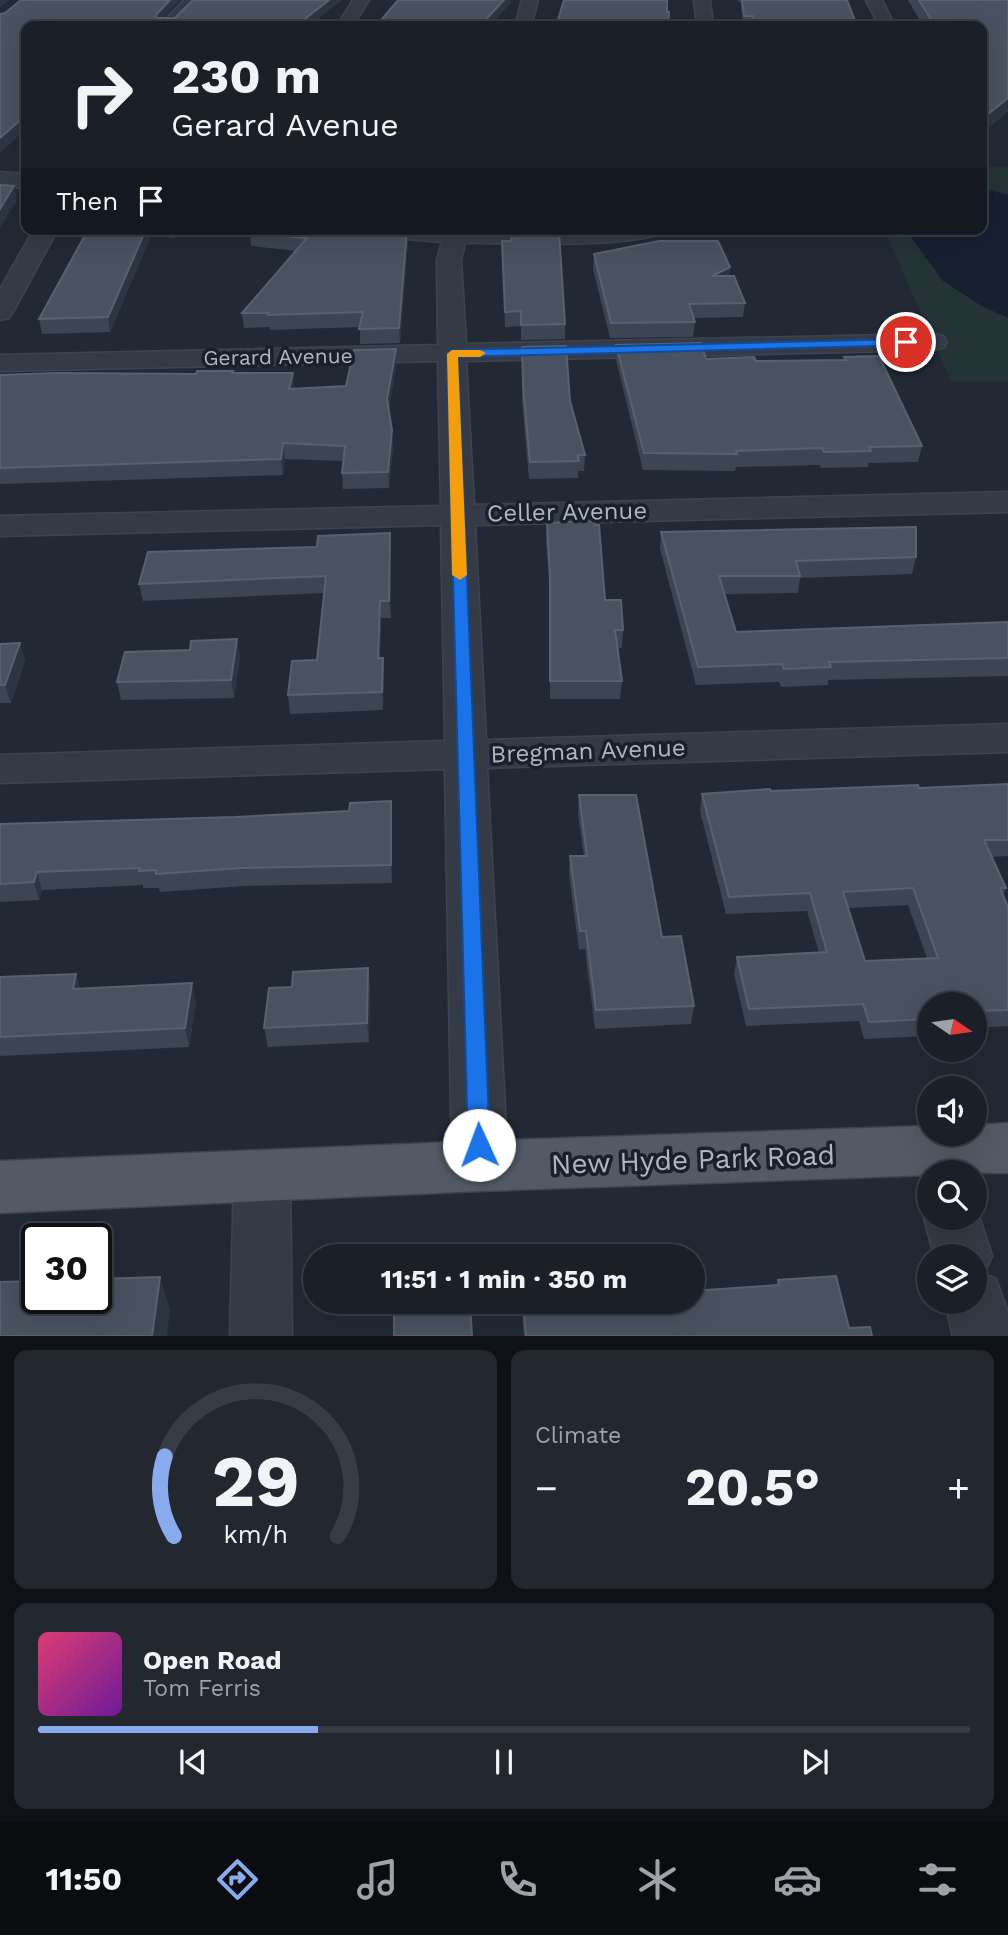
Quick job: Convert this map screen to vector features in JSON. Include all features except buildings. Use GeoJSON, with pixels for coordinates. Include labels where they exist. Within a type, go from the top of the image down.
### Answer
{"type":"FeatureCollection","features":[{"type":"Feature","properties":{"kind":"main road","name":"New Hyde Park Road"},"geometry":{"type":"LineString","coordinates":[[948,1160],[1008,1148]]}},
{"type":"Feature","properties":{"kind":"main road","name":"New Hyde Park Road"},"geometry":{"type":"LineString","coordinates":[[0,1187],[480,1166],[917,1162]]}},
{"type":"Feature","properties":{"kind":"street"},"geometry":{"type":"LineString","coordinates":[[172,21],[193,0]]}},
{"type":"Feature","properties":{"kind":"street"},"geometry":{"type":"LineString","coordinates":[[348,21],[361,0]]}},
{"type":"Feature","properties":{"kind":"street"},"geometry":{"type":"LineString","coordinates":[[524,21],[530,0]]}},
{"type":"Feature","properties":{"kind":"street"},"geometry":{"type":"LineString","coordinates":[[702,0],[704,21]]}},
{"type":"Feature","properties":{"kind":"street"},"geometry":{"type":"LineString","coordinates":[[874,0],[884,21]]}},
{"type":"Feature","properties":{"kind":"street"},"geometry":{"type":"LineString","coordinates":[[0,312],[43,235]]}},
{"type":"Feature","properties":{"kind":"street"},"geometry":{"type":"LineString","coordinates":[[455,235],[449,260],[480,1166]]}},
{"type":"Feature","properties":{"kind":"street","name":"Gerard Avenue"},"geometry":{"type":"LineString","coordinates":[[0,363],[933,341]]}},
{"type":"Feature","properties":{"kind":"street","name":"Celler Avenue"},"geometry":{"type":"LineString","coordinates":[[0,526],[1008,502]]}},
{"type":"Feature","properties":{"kind":"street","name":"Bregman Avenue"},"geometry":{"type":"LineString","coordinates":[[0,769],[1008,738]]}},
{"type":"Feature","properties":{"kind":"street"},"geometry":{"type":"LineString","coordinates":[[261,1177],[261,1336]]}},
{"type":"Feature","properties":{"kind":"street"},"geometry":{"type":"LineString","coordinates":[[979,1314],[985,1336]]}},
{"type":"Feature","properties":{"kind":"shaded area"},"geometry":{"type":"Polygon","coordinates":[[[987,166],[1008,167],[1008,195],[987,191],[987,166]]]}},
{"type":"Feature","properties":{"kind":"shaded area"},"geometry":{"type":"Polygon","coordinates":[[[887,235],[909,235],[943,281],[1008,318],[1008,381],[951,381],[887,235]]]}},
{"type":"Feature","properties":{"kind":"water"},"geometry":{"type":"Polygon","coordinates":[[[987,189],[1008,195],[1008,318],[980,305],[943,281],[909,235],[987,235],[987,189]]]}},
{"type":"Feature","properties":{"kind":"slow traffic"},"geometry":{"type":"LineString","coordinates":[[460,575],[452,354],[480,353]]}},
{"type":"Feature","properties":{"kind":"route"},"geometry":{"type":"LineString","coordinates":[[479,1145],[452,354],[906,342]]}}]}
